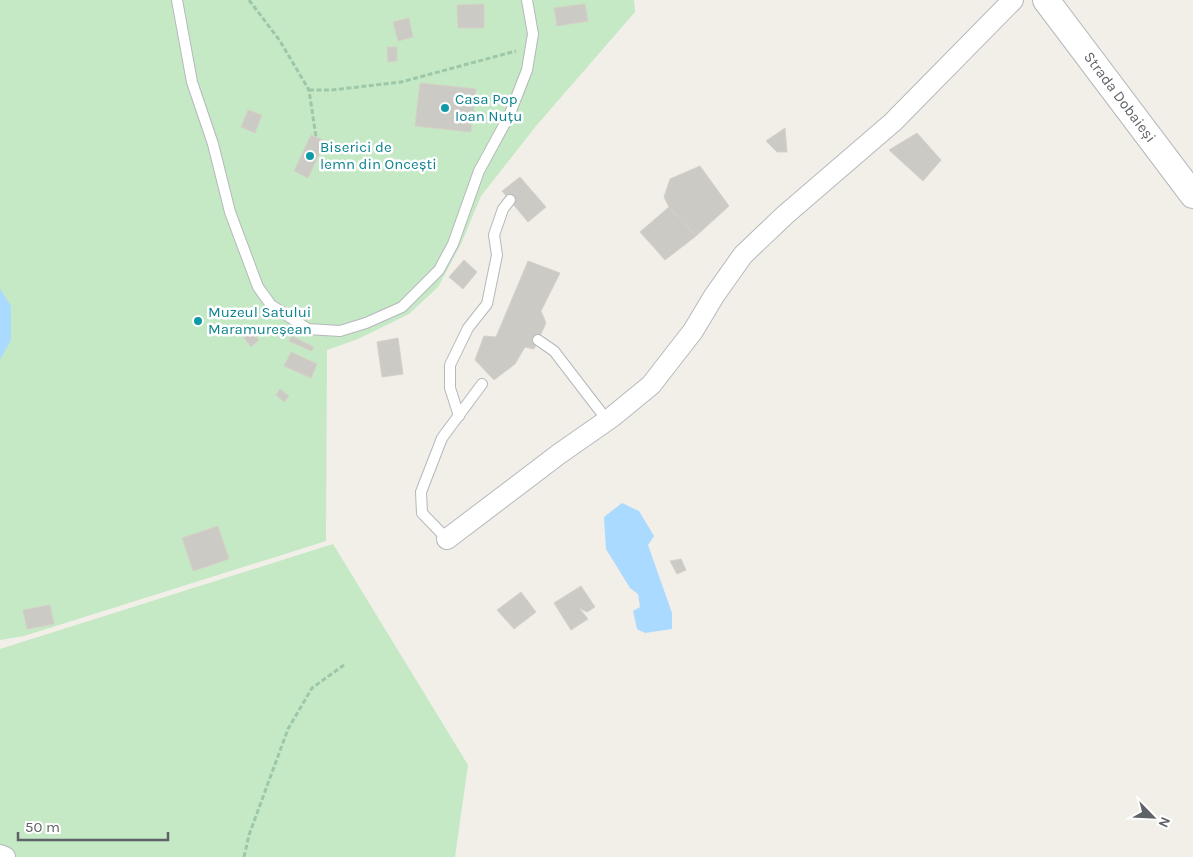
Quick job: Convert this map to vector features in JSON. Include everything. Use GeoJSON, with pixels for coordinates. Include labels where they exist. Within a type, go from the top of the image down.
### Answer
{"type":"FeatureCollection","features":[{"type":"Feature","properties":{"kind":"street"},"geometry":{"type":"LineString","coordinates":[[447,539],[651,385],[670,364],[743,255],[785,215],[893,122],[1013,0]]}},
{"type":"Feature","properties":{"kind":"street","name":"Strada Dobaieși"},"geometry":{"type":"LineString","coordinates":[[1046,0],[1193,195]]}},
{"type":"Feature","properties":{"kind":"street"},"geometry":{"type":"LineString","coordinates":[[0,855],[6,857]]}},
{"type":"Feature","properties":{"kind":"lane"},"geometry":{"type":"LineString","coordinates":[[177,0],[192,82],[213,144],[230,212],[258,287],[271,306],[308,329],[340,331],[366,323],[402,307],[439,270],[453,244],[479,171],[509,116],[527,70],[533,34],[527,0]]}},
{"type":"Feature","properties":{"kind":"lane"},"geometry":{"type":"LineString","coordinates":[[459,416],[450,388],[450,366],[468,328],[488,304],[497,256],[494,235],[503,209],[510,200]]}},
{"type":"Feature","properties":{"kind":"lane"},"geometry":{"type":"LineString","coordinates":[[538,340],[554,351],[606,420]]}},
{"type":"Feature","properties":{"kind":"lane"},"geometry":{"type":"LineString","coordinates":[[447,539],[422,513],[421,492],[442,438],[482,384]]}},
{"type":"Feature","properties":{"kind":"path"},"geometry":{"type":"LineString","coordinates":[[249,0],[280,41],[309,90],[316,137]]}},
{"type":"Feature","properties":{"kind":"path"},"geometry":{"type":"LineString","coordinates":[[309,90],[332,90],[400,82],[531,46]]}},
{"type":"Feature","properties":{"kind":"path"},"geometry":{"type":"LineString","coordinates":[[244,857],[249,835],[288,729],[312,688],[344,665]]}},
{"type":"Feature","properties":{"kind":"green space","name":"Muzeul Satului Maramureșean"},"geometry":{"type":"Polygon","coordinates":[[[0,0],[634,0],[635,12],[536,126],[481,196],[461,244],[438,287],[409,314],[358,339],[327,350],[326,541],[24,636],[0,640],[0,0]]]}},
{"type":"Feature","properties":{"kind":"green space"},"geometry":{"type":"Polygon","coordinates":[[[333,544],[468,765],[455,857],[0,857],[0,649],[333,544]]]}},
{"type":"Feature","properties":{"kind":"water"},"geometry":{"type":"Polygon","coordinates":[[[0,289],[11,306],[11,340],[0,360],[0,289]]]}},
{"type":"Feature","properties":{"kind":"water"},"geometry":{"type":"Polygon","coordinates":[[[622,503],[639,511],[654,536],[648,545],[672,613],[672,629],[645,633],[637,629],[633,611],[640,607],[638,594],[630,588],[606,549],[604,517],[622,503]]]}},
{"type":"Feature","properties":{"kind":"building"},"geometry":{"type":"Polygon","coordinates":[[[484,4],[484,28],[458,28],[457,5],[484,4]]]}},
{"type":"Feature","properties":{"kind":"building"},"geometry":{"type":"Polygon","coordinates":[[[585,4],[588,21],[557,26],[554,8],[585,4]]]}},
{"type":"Feature","properties":{"kind":"building"},"geometry":{"type":"Polygon","coordinates":[[[409,18],[413,37],[398,41],[393,22],[409,18]]]}},
{"type":"Feature","properties":{"kind":"building"},"geometry":{"type":"Polygon","coordinates":[[[387,47],[397,47],[397,61],[388,62],[387,47]]]}},
{"type":"Feature","properties":{"kind":"building","name":"Casa Pop Ioan Nuțu"},"geometry":{"type":"Polygon","coordinates":[[[420,83],[476,89],[471,132],[415,126],[420,83]]]}},
{"type":"Feature","properties":{"kind":"building"},"geometry":{"type":"Polygon","coordinates":[[[248,110],[262,115],[255,133],[241,127],[248,110]]]}},
{"type":"Feature","properties":{"kind":"building"},"geometry":{"type":"Polygon","coordinates":[[[785,128],[787,152],[777,152],[766,141],[785,128]]]}},
{"type":"Feature","properties":{"kind":"building"},"geometry":{"type":"Polygon","coordinates":[[[917,133],[941,160],[923,181],[889,150],[917,133]]]}},
{"type":"Feature","properties":{"kind":"building","name":"Biserici de lemn din Oncești"},"geometry":{"type":"Polygon","coordinates":[[[311,135],[325,141],[308,178],[294,171],[311,135]]]}},
{"type":"Feature","properties":{"kind":"building"},"geometry":{"type":"Polygon","coordinates":[[[700,166],[729,206],[696,236],[669,207],[664,197],[670,179],[700,166]]]}},
{"type":"Feature","properties":{"kind":"building"},"geometry":{"type":"Polygon","coordinates":[[[520,177],[546,207],[528,222],[502,191],[520,177]]]}},
{"type":"Feature","properties":{"kind":"building"},"geometry":{"type":"Polygon","coordinates":[[[669,207],[696,236],[665,260],[640,232],[669,207]]]}},
{"type":"Feature","properties":{"kind":"building"},"geometry":{"type":"Polygon","coordinates":[[[464,260],[477,272],[463,289],[449,277],[464,260]]]}},
{"type":"Feature","properties":{"kind":"building"},"geometry":{"type":"Polygon","coordinates":[[[528,261],[560,273],[541,311],[546,323],[534,349],[525,347],[515,364],[494,380],[475,360],[484,336],[496,337],[528,261]]]}},
{"type":"Feature","properties":{"kind":"building"},"geometry":{"type":"Polygon","coordinates":[[[247,325],[259,340],[251,347],[239,331],[247,325]]]}},
{"type":"Feature","properties":{"kind":"building"},"geometry":{"type":"Polygon","coordinates":[[[291,336],[314,347],[311,351],[289,341],[291,336]]]}},
{"type":"Feature","properties":{"kind":"building"},"geometry":{"type":"Polygon","coordinates":[[[398,338],[403,374],[382,377],[377,342],[398,338]]]}},
{"type":"Feature","properties":{"kind":"building"},"geometry":{"type":"Polygon","coordinates":[[[291,352],[317,364],[311,378],[284,366],[291,352]]]}},
{"type":"Feature","properties":{"kind":"building"},"geometry":{"type":"Polygon","coordinates":[[[280,389],[289,396],[284,402],[276,395],[280,389]]]}},
{"type":"Feature","properties":{"kind":"building"},"geometry":{"type":"Polygon","coordinates":[[[218,526],[229,559],[193,571],[182,538],[218,526]]]}},
{"type":"Feature","properties":{"kind":"building"},"geometry":{"type":"Polygon","coordinates":[[[681,559],[686,570],[677,574],[670,561],[681,559]]]}},
{"type":"Feature","properties":{"kind":"building"},"geometry":{"type":"Polygon","coordinates":[[[581,586],[595,607],[587,612],[579,608],[588,619],[571,630],[554,603],[581,586]]]}},
{"type":"Feature","properties":{"kind":"building"},"geometry":{"type":"Polygon","coordinates":[[[521,592],[536,612],[514,629],[497,610],[521,592]]]}},
{"type":"Feature","properties":{"kind":"building"},"geometry":{"type":"Polygon","coordinates":[[[50,605],[54,624],[27,629],[23,610],[50,605]]]}},
{"type":"Feature","properties":{"kind":"place","name":"Casa Pop Ioan Nuțu"},"geometry":{"type":"Point","coordinates":[445,108]}},
{"type":"Feature","properties":{"kind":"place","name":"Biserici de lemn din Oncești"},"geometry":{"type":"Point","coordinates":[310,156]}},
{"type":"Feature","properties":{"kind":"place","name":"Muzeul Satului Maramureșean"},"geometry":{"type":"Point","coordinates":[198,321]}}]}
